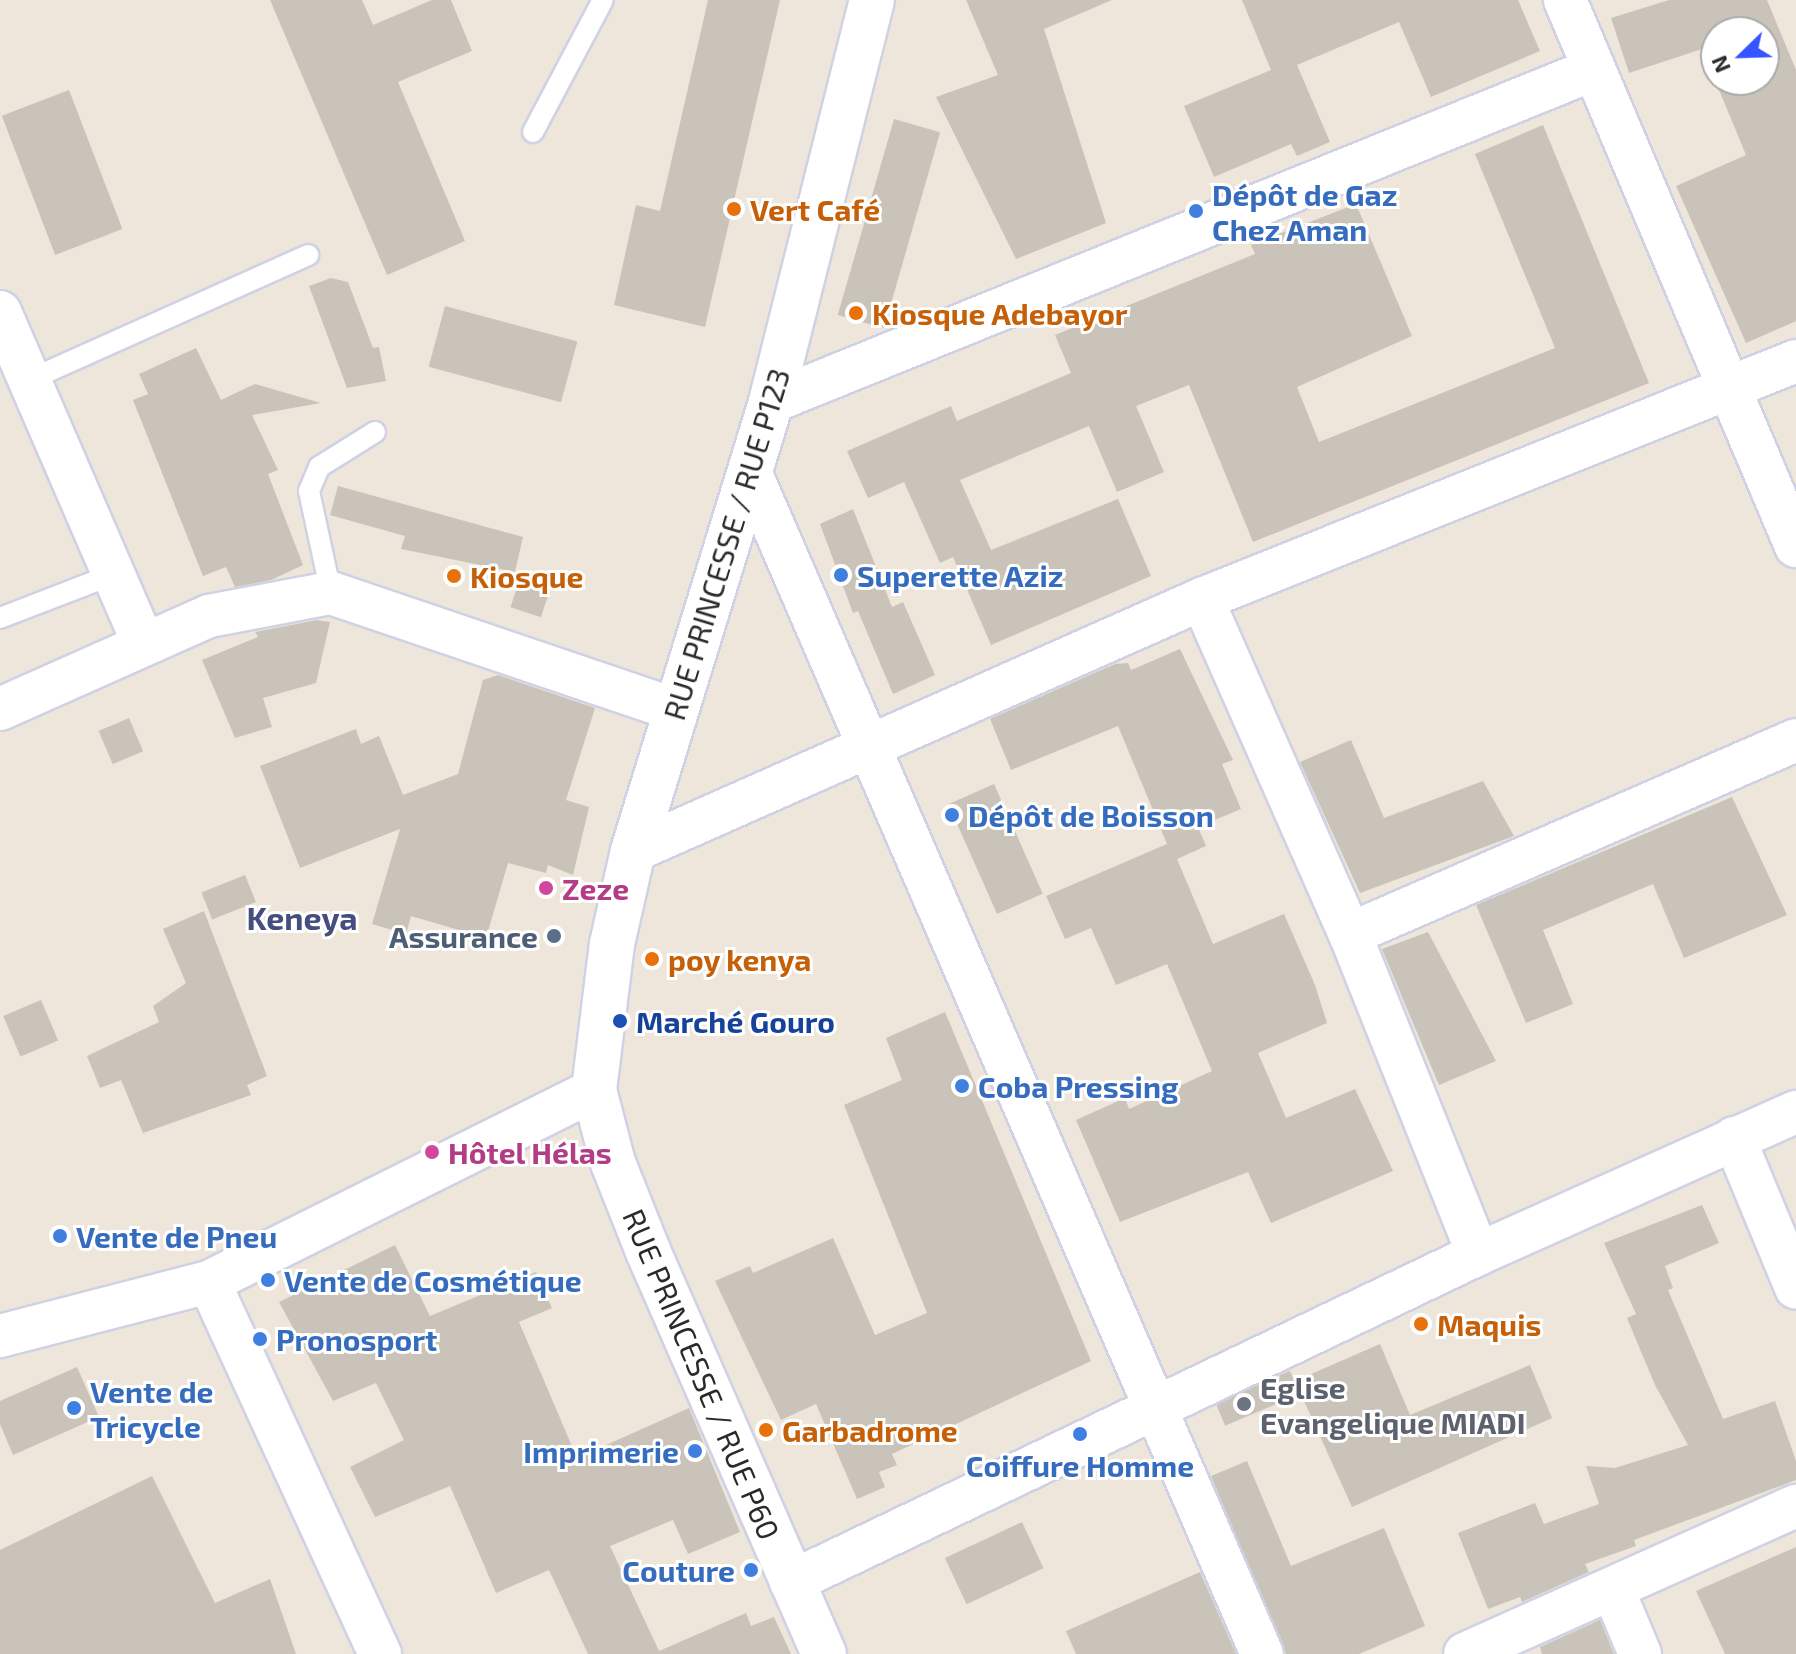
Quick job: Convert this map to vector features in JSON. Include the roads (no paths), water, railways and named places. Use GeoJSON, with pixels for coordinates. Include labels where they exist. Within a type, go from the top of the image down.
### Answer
{"type":"FeatureCollection","features":[{"type":"Feature","properties":{"kind":"street","name":"RUE PRINCESSE / RUE P123"},"geometry":{"type":"LineString","coordinates":[[594,1090],[612,944],[633,851],[771,402],[872,0]]}},
{"type":"Feature","properties":{"kind":"street"},"geometry":{"type":"LineString","coordinates":[[1565,0],[1727,390],[1796,546]]}},
{"type":"Feature","properties":{"kind":"street"},"geometry":{"type":"LineString","coordinates":[[771,402],[1592,70]]}},
{"type":"Feature","properties":{"kind":"street"},"geometry":{"type":"LineString","coordinates":[[0,312],[144,644]]}},
{"type":"Feature","properties":{"kind":"street"},"geometry":{"type":"LineString","coordinates":[[633,851],[1202,599],[1796,361]]}},
{"type":"Feature","properties":{"kind":"street"},"geometry":{"type":"LineString","coordinates":[[750,472],[1262,1654]]}},
{"type":"Feature","properties":{"kind":"street"},"geometry":{"type":"LineString","coordinates":[[0,709],[209,616],[331,593],[677,710]]}},
{"type":"Feature","properties":{"kind":"street"},"geometry":{"type":"LineString","coordinates":[[1202,599],[1350,934],[1478,1254]]}},
{"type":"Feature","properties":{"kind":"street"},"geometry":{"type":"LineString","coordinates":[[1350,934],[1796,740]]}},
{"type":"Feature","properties":{"kind":"street"},"geometry":{"type":"LineString","coordinates":[[0,1336],[209,1282],[594,1090]]}},
{"type":"Feature","properties":{"kind":"street","name":"RUE PRINCESSE / RUE P60"},"geometry":{"type":"LineString","coordinates":[[594,1090],[613,1163],[648,1251],[824,1654]]}},
{"type":"Feature","properties":{"kind":"street"},"geometry":{"type":"LineString","coordinates":[[791,1582],[1478,1254],[1796,1112]]}},
{"type":"Feature","properties":{"kind":"street"},"geometry":{"type":"LineString","coordinates":[[1734,1138],[1796,1288]]}},
{"type":"Feature","properties":{"kind":"street"},"geometry":{"type":"LineString","coordinates":[[209,1282],[380,1654]]}},
{"type":"Feature","properties":{"kind":"street"},"geometry":{"type":"LineString","coordinates":[[1465,1654],[1614,1592],[1796,1506]]}},
{"type":"Feature","properties":{"kind":"street"},"geometry":{"type":"LineString","coordinates":[[1614,1592],[1640,1654]]}},
{"type":"Feature","properties":{"kind":"lane"},"geometry":{"type":"LineString","coordinates":[[533,132],[603,0]]}},
{"type":"Feature","properties":{"kind":"lane"},"geometry":{"type":"LineString","coordinates":[[29,380],[308,255]]}},
{"type":"Feature","properties":{"kind":"lane"},"geometry":{"type":"LineString","coordinates":[[331,593],[309,491],[319,467],[375,432]]}},
{"type":"Feature","properties":{"kind":"lane"},"geometry":{"type":"LineString","coordinates":[[0,618],[114,574]]}},
{"type":"Feature","properties":{"kind":"place","name":"Vert Café"},"geometry":{"type":"Point","coordinates":[734,209]}},
{"type":"Feature","properties":{"kind":"place","name":"Dépôt de Gaz Chez Aman"},"geometry":{"type":"Point","coordinates":[1196,211]}},
{"type":"Feature","properties":{"kind":"place","name":"Kiosque Adebayor"},"geometry":{"type":"Point","coordinates":[856,313]}},
{"type":"Feature","properties":{"kind":"place","name":"Superette Aziz"},"geometry":{"type":"Point","coordinates":[841,575]}},
{"type":"Feature","properties":{"kind":"place","name":"Kiosque"},"geometry":{"type":"Point","coordinates":[454,576]}},
{"type":"Feature","properties":{"kind":"place","name":"Dépôt de Boisson"},"geometry":{"type":"Point","coordinates":[952,815]}},
{"type":"Feature","properties":{"kind":"place","name":"Zeze"},"geometry":{"type":"Point","coordinates":[546,888]}},
{"type":"Feature","properties":{"kind":"place","name":"Assurance"},"geometry":{"type":"Point","coordinates":[554,936]}},
{"type":"Feature","properties":{"kind":"place","name":"poy kenya"},"geometry":{"type":"Point","coordinates":[652,959]}},
{"type":"Feature","properties":{"kind":"place","name":"Marché Gouro"},"geometry":{"type":"Point","coordinates":[620,1021]}},
{"type":"Feature","properties":{"kind":"place","name":"Coba Pressing"},"geometry":{"type":"Point","coordinates":[962,1086]}},
{"type":"Feature","properties":{"kind":"place","name":"Hôtel Hélas"},"geometry":{"type":"Point","coordinates":[432,1152]}},
{"type":"Feature","properties":{"kind":"place","name":"Vente de Pneu"},"geometry":{"type":"Point","coordinates":[60,1236]}},
{"type":"Feature","properties":{"kind":"place","name":"Vente de Cosmétique"},"geometry":{"type":"Point","coordinates":[268,1280]}},
{"type":"Feature","properties":{"kind":"place","name":"Maquis"},"geometry":{"type":"Point","coordinates":[1421,1324]}},
{"type":"Feature","properties":{"kind":"place","name":"Pronosport"},"geometry":{"type":"Point","coordinates":[260,1339]}},
{"type":"Feature","properties":{"kind":"place","name":"Eglise Evangelique MIADI"},"geometry":{"type":"Point","coordinates":[1244,1404]}},
{"type":"Feature","properties":{"kind":"place","name":"Vente de Tricycle"},"geometry":{"type":"Point","coordinates":[74,1408]}},
{"type":"Feature","properties":{"kind":"place","name":"Garbadrome"},"geometry":{"type":"Point","coordinates":[766,1430]}},
{"type":"Feature","properties":{"kind":"place","name":"Coiffure Homme"},"geometry":{"type":"Point","coordinates":[1080,1434]}},
{"type":"Feature","properties":{"kind":"place","name":"Imprimerie"},"geometry":{"type":"Point","coordinates":[695,1451]}},
{"type":"Feature","properties":{"kind":"place","name":"Couture"},"geometry":{"type":"Point","coordinates":[751,1570]}},
{"type":"Feature","properties":{"kind":"district","name":"Keneya"},"geometry":{"type":"Point","coordinates":[302,917]}}]}
